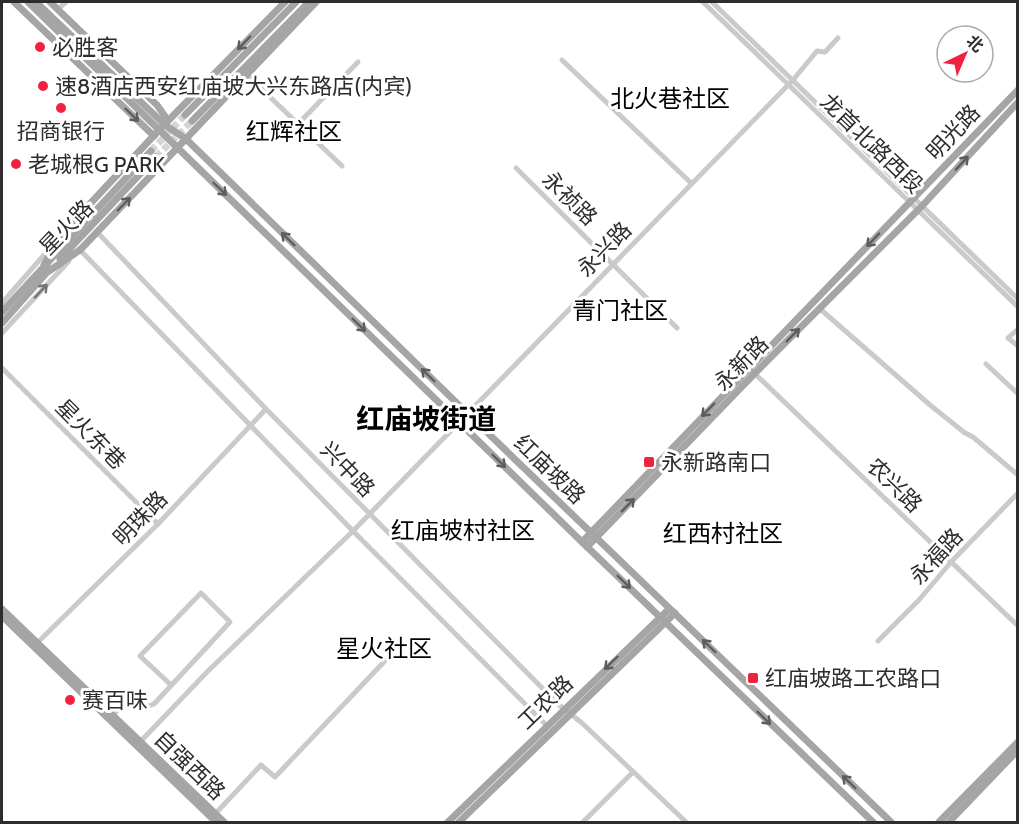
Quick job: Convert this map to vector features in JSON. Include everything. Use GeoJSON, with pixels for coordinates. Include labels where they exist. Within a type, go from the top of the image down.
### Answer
{"type":"FeatureCollection","features":[{"type":"Feature","properties":{"kind":"main road"},"geometry":{"type":"LineString","coordinates":[[14,2],[154,136]]}},
{"type":"Feature","properties":{"kind":"main road"},"geometry":{"type":"LineString","coordinates":[[28,2],[163,127]]}},
{"type":"Feature","properties":{"kind":"main road"},"geometry":{"type":"LineString","coordinates":[[36,2],[163,127]]}},
{"type":"Feature","properties":{"kind":"main road"},"geometry":{"type":"LineString","coordinates":[[50,2],[157,105],[167,119],[163,127]]}},
{"type":"Feature","properties":{"kind":"main road"},"geometry":{"type":"LineString","coordinates":[[46,268],[59,237],[283,2]]}},
{"type":"Feature","properties":{"kind":"main road"},"geometry":{"type":"LineString","coordinates":[[185,115],[296,2]]}},
{"type":"Feature","properties":{"kind":"main road"},"geometry":{"type":"LineString","coordinates":[[46,268],[80,250],[248,75],[313,2]]}},
{"type":"Feature","properties":{"kind":"main road"},"geometry":{"type":"LineString","coordinates":[[192,121],[313,2]]}},
{"type":"Feature","properties":{"kind":"main road","name":"明光路"},"geometry":{"type":"LineString","coordinates":[[912,201],[1017,90]]}},
{"type":"Feature","properties":{"kind":"main road","name":"明光路"},"geometry":{"type":"LineString","coordinates":[[919,208],[1016,107]]}},
{"type":"Feature","properties":{"kind":"main road","name":"红庙坡路"},"geometry":{"type":"LineString","coordinates":[[163,127],[186,139],[466,413],[891,822]]}},
{"type":"Feature","properties":{"kind":"main road","name":"红庙坡路"},"geometry":{"type":"LineString","coordinates":[[163,127],[178,148],[873,822]]}},
{"type":"Feature","properties":{"kind":"main road","name":"星火路"},"geometry":{"type":"LineString","coordinates":[[2,312],[154,154]]}},
{"type":"Feature","properties":{"kind":"main road","name":"永新路"},"geometry":{"type":"LineString","coordinates":[[585,544],[912,201]]}},
{"type":"Feature","properties":{"kind":"main road","name":"永新路"},"geometry":{"type":"LineString","coordinates":[[752,371],[919,208]]}},
{"type":"Feature","properties":{"kind":"main road","name":"星火路"},"geometry":{"type":"LineString","coordinates":[[2,323],[46,268]]}},
{"type":"Feature","properties":{"kind":"main road","name":"自强西路"},"geometry":{"type":"LineString","coordinates":[[2,609],[35,645],[216,822]]}},
{"type":"Feature","properties":{"kind":"main road","name":"工农路"},"geometry":{"type":"LineString","coordinates":[[459,822],[567,711],[672,611]]}},
{"type":"Feature","properties":{"kind":"main road","name":"自强西路"},"geometry":{"type":"LineString","coordinates":[[2,616],[113,715],[224,822]]}},
{"type":"Feature","properties":{"kind":"main road","name":"工农路"},"geometry":{"type":"LineString","coordinates":[[448,822],[547,726],[567,711]]}},
{"type":"Feature","properties":{"kind":"main road"},"geometry":{"type":"LineString","coordinates":[[939,822],[1017,742]]}},
{"type":"Feature","properties":{"kind":"main road"},"geometry":{"type":"LineString","coordinates":[[949,822],[1017,750]]}},
{"type":"Feature","properties":{"kind":"street"},"geometry":{"type":"LineString","coordinates":[[58,9],[66,2]]}},
{"type":"Feature","properties":{"kind":"street","name":"龙首北路西段"},"geometry":{"type":"LineString","coordinates":[[704,2],[790,82],[1017,307]]}},
{"type":"Feature","properties":{"kind":"street","name":"龙首北路西段"},"geometry":{"type":"LineString","coordinates":[[712,2],[790,82]]}},
{"type":"Feature","properties":{"kind":"street","name":"永兴路"},"geometry":{"type":"LineString","coordinates":[[141,741],[207,672],[353,531],[790,82],[817,51],[825,52],[838,38]]}},
{"type":"Feature","properties":{"kind":"street"},"geometry":{"type":"LineString","coordinates":[[562,60],[691,183]]}},
{"type":"Feature","properties":{"kind":"street"},"geometry":{"type":"LineString","coordinates":[[298,124],[358,62]]}},
{"type":"Feature","properties":{"kind":"street"},"geometry":{"type":"LineString","coordinates":[[248,75],[342,166]]}},
{"type":"Feature","properties":{"kind":"street","name":"永祯路"},"geometry":{"type":"LineString","coordinates":[[516,168],[677,328]]}},
{"type":"Feature","properties":{"kind":"street","name":"龙首北路西段"},"geometry":{"type":"LineString","coordinates":[[919,208],[1017,299]]}},
{"type":"Feature","properties":{"kind":"street","name":"兴中路"},"geometry":{"type":"LineString","coordinates":[[98,232],[369,514],[567,711],[686,822]]}},
{"type":"Feature","properties":{"kind":"street"},"geometry":{"type":"LineString","coordinates":[[2,303],[59,237]]}},
{"type":"Feature","properties":{"kind":"street"},"geometry":{"type":"LineString","coordinates":[[2,333],[80,250],[353,531],[547,726]]}},
{"type":"Feature","properties":{"kind":"street"},"geometry":{"type":"LineString","coordinates":[[819,308],[930,405],[965,434],[973,437],[1017,475]]}},
{"type":"Feature","properties":{"kind":"street"},"geometry":{"type":"LineString","coordinates":[[1017,329],[1008,338],[1017,346]]}},
{"type":"Feature","properties":{"kind":"street"},"geometry":{"type":"LineString","coordinates":[[986,364],[1017,394]]}},
{"type":"Feature","properties":{"kind":"street","name":"星火东巷"},"geometry":{"type":"LineString","coordinates":[[2,368],[158,524]]}},
{"type":"Feature","properties":{"kind":"street","name":"农兴路"},"geometry":{"type":"LineString","coordinates":[[752,371],[1017,626]]}},
{"type":"Feature","properties":{"kind":"street","name":"明珠路"},"geometry":{"type":"LineString","coordinates":[[35,645],[158,524],[266,409]]}},
{"type":"Feature","properties":{"kind":"street","name":"永福路"},"geometry":{"type":"LineString","coordinates":[[879,640],[1017,493]]}},
{"type":"Feature","properties":{"kind":"street"},"geometry":{"type":"LineString","coordinates":[[113,715],[125,702],[135,708],[146,708],[154,704],[230,622],[201,593],[140,656],[171,685]]}},
{"type":"Feature","properties":{"kind":"street"},"geometry":{"type":"LineString","coordinates":[[215,814],[261,765],[274,777],[399,646]]}},
{"type":"Feature","properties":{"kind":"street"},"geometry":{"type":"LineString","coordinates":[[583,822],[633,772]]}},
{"type":"Feature","properties":{"kind":"tunnel"},"geometry":{"type":"LineString","coordinates":[[151,151],[185,115]]}},
{"type":"Feature","properties":{"kind":"tunnel"},"geometry":{"type":"LineString","coordinates":[[156,157],[192,121]]}},
{"type":"Feature","properties":{"kind":"place","name":"必胜客"},"geometry":{"type":"Point","coordinates":[40,47]}},
{"type":"Feature","properties":{"kind":"place","name":"速8酒店西安红庙坡大兴东路店(内宾)"},"geometry":{"type":"Point","coordinates":[43,86]}},
{"type":"Feature","properties":{"kind":"place","name":"招商银行"},"geometry":{"type":"Point","coordinates":[61,108]}},
{"type":"Feature","properties":{"kind":"place","name":"老城根G PARK"},"geometry":{"type":"Point","coordinates":[16,164]}},
{"type":"Feature","properties":{"kind":"place","name":"永新路南口"},"geometry":{"type":"Point","coordinates":[649,462]}},
{"type":"Feature","properties":{"kind":"place","name":"红庙坡路工农路口"},"geometry":{"type":"Point","coordinates":[753,678]}},
{"type":"Feature","properties":{"kind":"place","name":"赛百味"},"geometry":{"type":"Point","coordinates":[70,700]}},
{"type":"Feature","properties":{"kind":"district","name":"北火巷社区"},"geometry":{"type":"Point","coordinates":[670,99]}},
{"type":"Feature","properties":{"kind":"district","name":"红辉社区"},"geometry":{"type":"Point","coordinates":[294,132]}},
{"type":"Feature","properties":{"kind":"district","name":"青门社区"},"geometry":{"type":"Point","coordinates":[620,311]}},
{"type":"Feature","properties":{"kind":"district","name":"红庙坡街道"},"geometry":{"type":"Point","coordinates":[426,419]}},
{"type":"Feature","properties":{"kind":"district","name":"红庙坡村社区"},"geometry":{"type":"Point","coordinates":[463,531]}},
{"type":"Feature","properties":{"kind":"district","name":"红西村社区"},"geometry":{"type":"Point","coordinates":[723,534]}},
{"type":"Feature","properties":{"kind":"district","name":"星火社区"},"geometry":{"type":"Point","coordinates":[384,649]}}]}
